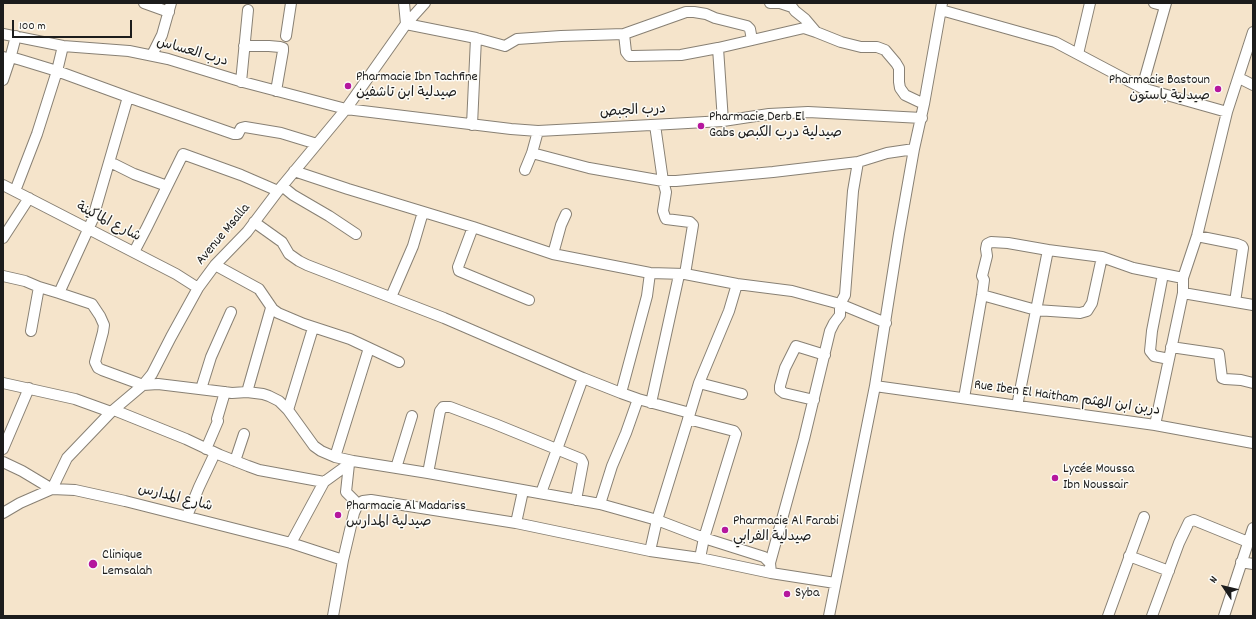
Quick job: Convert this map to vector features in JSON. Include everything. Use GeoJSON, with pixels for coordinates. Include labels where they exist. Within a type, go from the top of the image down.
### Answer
{"type":"FeatureCollection","features":[{"type":"Feature","properties":{"kind":"street"},"geometry":{"type":"LineString","coordinates":[[144,3],[170,8],[160,40],[152,55]]}},
{"type":"Feature","properties":{"kind":"street"},"geometry":{"type":"LineString","coordinates":[[286,36],[291,3]]}},
{"type":"Feature","properties":{"kind":"street"},"geometry":{"type":"LineString","coordinates":[[404,3],[406,24],[476,38],[506,46],[517,39],[624,34],[686,12],[706,14],[715,18],[747,26],[750,29],[752,40]]}},
{"type":"Feature","properties":{"kind":"street","name":"Avenue Msalla"},"geometry":{"type":"LineString","coordinates":[[52,489],[67,458],[152,374],[198,288],[215,265],[247,232],[294,171],[346,109],[406,24],[425,3]]}},
{"type":"Feature","properties":{"kind":"street"},"geometry":{"type":"LineString","coordinates":[[770,3],[780,3],[792,7],[816,32]]}},
{"type":"Feature","properties":{"kind":"street"},"geometry":{"type":"LineString","coordinates":[[1078,54],[1090,3]]}},
{"type":"Feature","properties":{"kind":"street"},"geometry":{"type":"LineString","coordinates":[[1142,88],[1166,4],[1154,3]]}},
{"type":"Feature","properties":{"kind":"street"},"geometry":{"type":"LineString","coordinates":[[829,616],[876,386],[899,234],[942,7],[1055,42],[1142,88],[1227,112]]}},
{"type":"Feature","properties":{"kind":"street"},"geometry":{"type":"LineString","coordinates":[[241,82],[248,10]]}},
{"type":"Feature","properties":{"kind":"street"},"geometry":{"type":"LineString","coordinates":[[624,34],[626,52],[629,56],[680,55],[718,48],[804,28],[841,42],[861,47],[877,47],[885,50],[899,68],[900,88],[905,95],[924,104]]}},
{"type":"Feature","properties":{"kind":"street"},"geometry":{"type":"LineString","coordinates":[[1155,425],[1183,293],[1183,278],[1197,236],[1227,112],[1253,32]]}},
{"type":"Feature","properties":{"kind":"street","name":"درب العساس"},"geometry":{"type":"LineString","coordinates":[[3,34],[63,46],[152,55],[241,82],[346,109]]}},
{"type":"Feature","properties":{"kind":"street"},"geometry":{"type":"LineString","coordinates":[[3,80],[7,58],[16,36]]}},
{"type":"Feature","properties":{"kind":"street"},"geometry":{"type":"LineString","coordinates":[[472,125],[476,38]]}},
{"type":"Feature","properties":{"kind":"street"},"geometry":{"type":"LineString","coordinates":[[15,190],[37,134],[57,71],[63,46]]}},
{"type":"Feature","properties":{"kind":"street"},"geometry":{"type":"LineString","coordinates":[[244,46],[269,46],[283,48],[284,51],[276,91]]}},
{"type":"Feature","properties":{"kind":"street"},"geometry":{"type":"LineString","coordinates":[[718,48],[723,121]]}},
{"type":"Feature","properties":{"kind":"street"},"geometry":{"type":"LineString","coordinates":[[7,58],[14,58],[57,71],[234,134],[238,134],[241,128],[245,127],[281,133],[317,144]]}},
{"type":"Feature","properties":{"kind":"street"},"geometry":{"type":"LineString","coordinates":[[1238,78],[1253,85]]}},
{"type":"Feature","properties":{"kind":"street"},"geometry":{"type":"LineString","coordinates":[[59,293],[95,212],[128,97]]}},
{"type":"Feature","properties":{"kind":"street","name":"درب الجبص"},"geometry":{"type":"LineString","coordinates":[[346,109],[472,125],[538,131],[723,121],[769,114],[808,112],[922,118]]}},
{"type":"Feature","properties":{"kind":"street"},"geometry":{"type":"LineString","coordinates":[[651,403],[693,225],[690,222],[666,219],[664,217],[663,211],[666,192],[655,124]]}},
{"type":"Feature","properties":{"kind":"street"},"geometry":{"type":"LineString","coordinates":[[525,170],[532,153],[538,131]]}},
{"type":"Feature","properties":{"kind":"street"},"geometry":{"type":"LineString","coordinates":[[532,153],[589,168],[676,181],[858,162],[887,153],[914,149]]}},
{"type":"Feature","properties":{"kind":"street"},"geometry":{"type":"LineString","coordinates":[[134,252],[179,163],[182,154],[280,189],[329,216],[356,234]]}},
{"type":"Feature","properties":{"kind":"street"},"geometry":{"type":"LineString","coordinates":[[110,162],[134,174],[167,186]]}},
{"type":"Feature","properties":{"kind":"street"},"geometry":{"type":"LineString","coordinates":[[770,568],[814,400],[830,331],[840,315],[840,304],[845,295],[853,191],[858,162]]}},
{"type":"Feature","properties":{"kind":"street"},"geometry":{"type":"LineString","coordinates":[[294,171],[473,227],[553,254],[650,273],[682,275],[792,291],[840,304],[886,323]]}},
{"type":"Feature","properties":{"kind":"street","name":"شارع الماكينة"},"geometry":{"type":"LineString","coordinates":[[3,185],[182,277],[198,288]]}},
{"type":"Feature","properties":{"kind":"street"},"geometry":{"type":"LineString","coordinates":[[3,238],[29,198]]}},
{"type":"Feature","properties":{"kind":"street"},"geometry":{"type":"LineString","coordinates":[[391,297],[413,246],[423,212]]}},
{"type":"Feature","properties":{"kind":"street"},"geometry":{"type":"LineString","coordinates":[[553,254],[566,214]]}},
{"type":"Feature","properties":{"kind":"street"},"geometry":{"type":"LineString","coordinates":[[254,222],[282,242],[289,254],[299,261],[444,318],[621,393],[736,432],[704,538],[700,558]]}},
{"type":"Feature","properties":{"kind":"street"},"geometry":{"type":"LineString","coordinates":[[473,227],[458,267],[458,271],[529,300]]}},
{"type":"Feature","properties":{"kind":"street"},"geometry":{"type":"LineString","coordinates":[[1197,236],[1242,246],[1235,302]]}},
{"type":"Feature","properties":{"kind":"street"},"geometry":{"type":"LineString","coordinates":[[964,398],[982,296],[984,280],[982,276],[987,256],[987,244],[991,242],[1008,243],[1102,257],[1133,268],[1183,278]]}},
{"type":"Feature","properties":{"kind":"street"},"geometry":{"type":"LineString","coordinates":[[1016,406],[1048,250]]}},
{"type":"Feature","properties":{"kind":"street"},"geometry":{"type":"LineString","coordinates":[[982,296],[1036,310],[1080,313],[1087,311],[1092,303],[1102,257]]}},
{"type":"Feature","properties":{"kind":"street"},"geometry":{"type":"LineString","coordinates":[[215,265],[260,289],[271,308],[278,313],[313,328],[350,339],[399,362]]}},
{"type":"Feature","properties":{"kind":"street"},"geometry":{"type":"LineString","coordinates":[[621,393],[648,296],[650,273]]}},
{"type":"Feature","properties":{"kind":"street"},"geometry":{"type":"LineString","coordinates":[[1163,274],[1152,331],[1150,351],[1154,356],[1169,359]]}},
{"type":"Feature","properties":{"kind":"street"},"geometry":{"type":"LineString","coordinates":[[3,276],[25,281],[92,304],[103,321],[103,332],[95,362],[95,365],[102,370],[143,384],[158,384],[225,392],[263,394],[279,401],[288,410],[314,446],[321,451],[351,463],[428,473],[600,504],[657,520],[704,538],[764,557],[770,568]]}},
{"type":"Feature","properties":{"kind":"street"},"geometry":{"type":"LineString","coordinates":[[650,551],[657,520],[699,383],[729,311],[737,284]]}},
{"type":"Feature","properties":{"kind":"street"},"geometry":{"type":"LineString","coordinates":[[31,331],[39,287]]}},
{"type":"Feature","properties":{"kind":"street"},"geometry":{"type":"LineString","coordinates":[[1183,293],[1253,305]]}},
{"type":"Feature","properties":{"kind":"street"},"geometry":{"type":"LineString","coordinates":[[247,392],[271,308]]}},
{"type":"Feature","properties":{"kind":"street"},"geometry":{"type":"LineString","coordinates":[[201,389],[211,356],[231,312]]}},
{"type":"Feature","properties":{"kind":"street"},"geometry":{"type":"LineString","coordinates":[[288,410],[313,328]]}},
{"type":"Feature","properties":{"kind":"street"},"geometry":{"type":"LineString","coordinates":[[814,400],[784,393],[780,390],[780,386],[785,368],[796,346],[825,355]]}},
{"type":"Feature","properties":{"kind":"street"},"geometry":{"type":"LineString","coordinates":[[1172,347],[1216,353],[1220,355],[1222,378],[1253,383]]}},
{"type":"Feature","properties":{"kind":"street"},"geometry":{"type":"LineString","coordinates":[[335,457],[369,348]]}},
{"type":"Feature","properties":{"kind":"street"},"geometry":{"type":"LineString","coordinates":[[540,493],[583,378]]}},
{"type":"Feature","properties":{"kind":"street"},"geometry":{"type":"LineString","coordinates":[[3,383],[75,399],[113,411],[186,439],[211,451],[259,470],[324,482]]}},
{"type":"Feature","properties":{"kind":"street"},"geometry":{"type":"LineString","coordinates":[[699,383],[742,394]]}},
{"type":"Feature","properties":{"kind":"street","name":"Rue Iben El Haitham دربن ابن الهثم"},"geometry":{"type":"LineString","coordinates":[[876,386],[1155,425],[1253,444]]}},
{"type":"Feature","properties":{"kind":"street"},"geometry":{"type":"LineString","coordinates":[[3,449],[29,388]]}},
{"type":"Feature","properties":{"kind":"street"},"geometry":{"type":"LineString","coordinates":[[188,516],[211,451],[218,421],[217,419],[225,392]]}},
{"type":"Feature","properties":{"kind":"street"},"geometry":{"type":"LineString","coordinates":[[600,504],[612,466],[638,399]]}},
{"type":"Feature","properties":{"kind":"street"},"geometry":{"type":"LineString","coordinates":[[428,473],[440,411],[446,406],[581,459],[583,461],[576,500]]}},
{"type":"Feature","properties":{"kind":"street"},"geometry":{"type":"LineString","coordinates":[[396,468],[412,416]]}},
{"type":"Feature","properties":{"kind":"street"},"geometry":{"type":"LineString","coordinates":[[235,461],[244,434]]}},
{"type":"Feature","properties":{"kind":"street","name":"شارع المدارس"},"geometry":{"type":"LineString","coordinates":[[3,462],[22,471],[52,489],[75,490],[188,516],[291,543],[343,560]]}},
{"type":"Feature","properties":{"kind":"street"},"geometry":{"type":"LineString","coordinates":[[291,543],[324,482],[351,463]]}},
{"type":"Feature","properties":{"kind":"street"},"geometry":{"type":"LineString","coordinates":[[351,463],[346,492],[358,504]]}},
{"type":"Feature","properties":{"kind":"street"},"geometry":{"type":"LineString","coordinates":[[3,513],[52,489]]}},
{"type":"Feature","properties":{"kind":"street"},"geometry":{"type":"LineString","coordinates":[[516,523],[523,491]]}},
{"type":"Feature","properties":{"kind":"street"},"geometry":{"type":"LineString","coordinates":[[333,616],[343,560],[354,513],[358,504],[363,501],[371,500],[516,523],[650,551],[770,568],[835,583]]}},
{"type":"Feature","properties":{"kind":"street"},"geometry":{"type":"LineString","coordinates":[[1108,616],[1144,517]]}},
{"type":"Feature","properties":{"kind":"street"},"geometry":{"type":"LineString","coordinates":[[1152,616],[1168,571],[1187,524],[1190,521],[1194,520],[1248,542]]}},
{"type":"Feature","properties":{"kind":"street"},"geometry":{"type":"LineString","coordinates":[[1224,616],[1253,529]]}},
{"type":"Feature","properties":{"kind":"street"},"geometry":{"type":"LineString","coordinates":[[1129,556],[1168,571]]}},
{"type":"Feature","properties":{"kind":"street"},"geometry":{"type":"LineString","coordinates":[[1241,562],[1253,564]]}},
{"type":"Feature","properties":{"kind":"place","name":"Pharmacie Ibn Tachfine صيدلية ابن تاشفين"},"geometry":{"type":"Point","coordinates":[348,86]}},
{"type":"Feature","properties":{"kind":"place","name":"Pharmacie Bastoun صيدلية باستون"},"geometry":{"type":"Point","coordinates":[1218,89]}},
{"type":"Feature","properties":{"kind":"place","name":"Pharmacie Derb El Gabs صيدلية درب الكبص"},"geometry":{"type":"Point","coordinates":[701,126]}},
{"type":"Feature","properties":{"kind":"place","name":"Lycée Moussa Ibn Noussair"},"geometry":{"type":"Point","coordinates":[1055,478]}},
{"type":"Feature","properties":{"kind":"place","name":"Pharmacie Al Madariss صيدلية المدارس"},"geometry":{"type":"Point","coordinates":[338,515]}},
{"type":"Feature","properties":{"kind":"place","name":"Pharmacie Al Farabi صيدلية الفرابي"},"geometry":{"type":"Point","coordinates":[725,530]}},
{"type":"Feature","properties":{"kind":"place","name":"Clinique Lemsalah"},"geometry":{"type":"Point","coordinates":[93,564]}},
{"type":"Feature","properties":{"kind":"place","name":"Syba"},"geometry":{"type":"Point","coordinates":[787,594]}}]}
